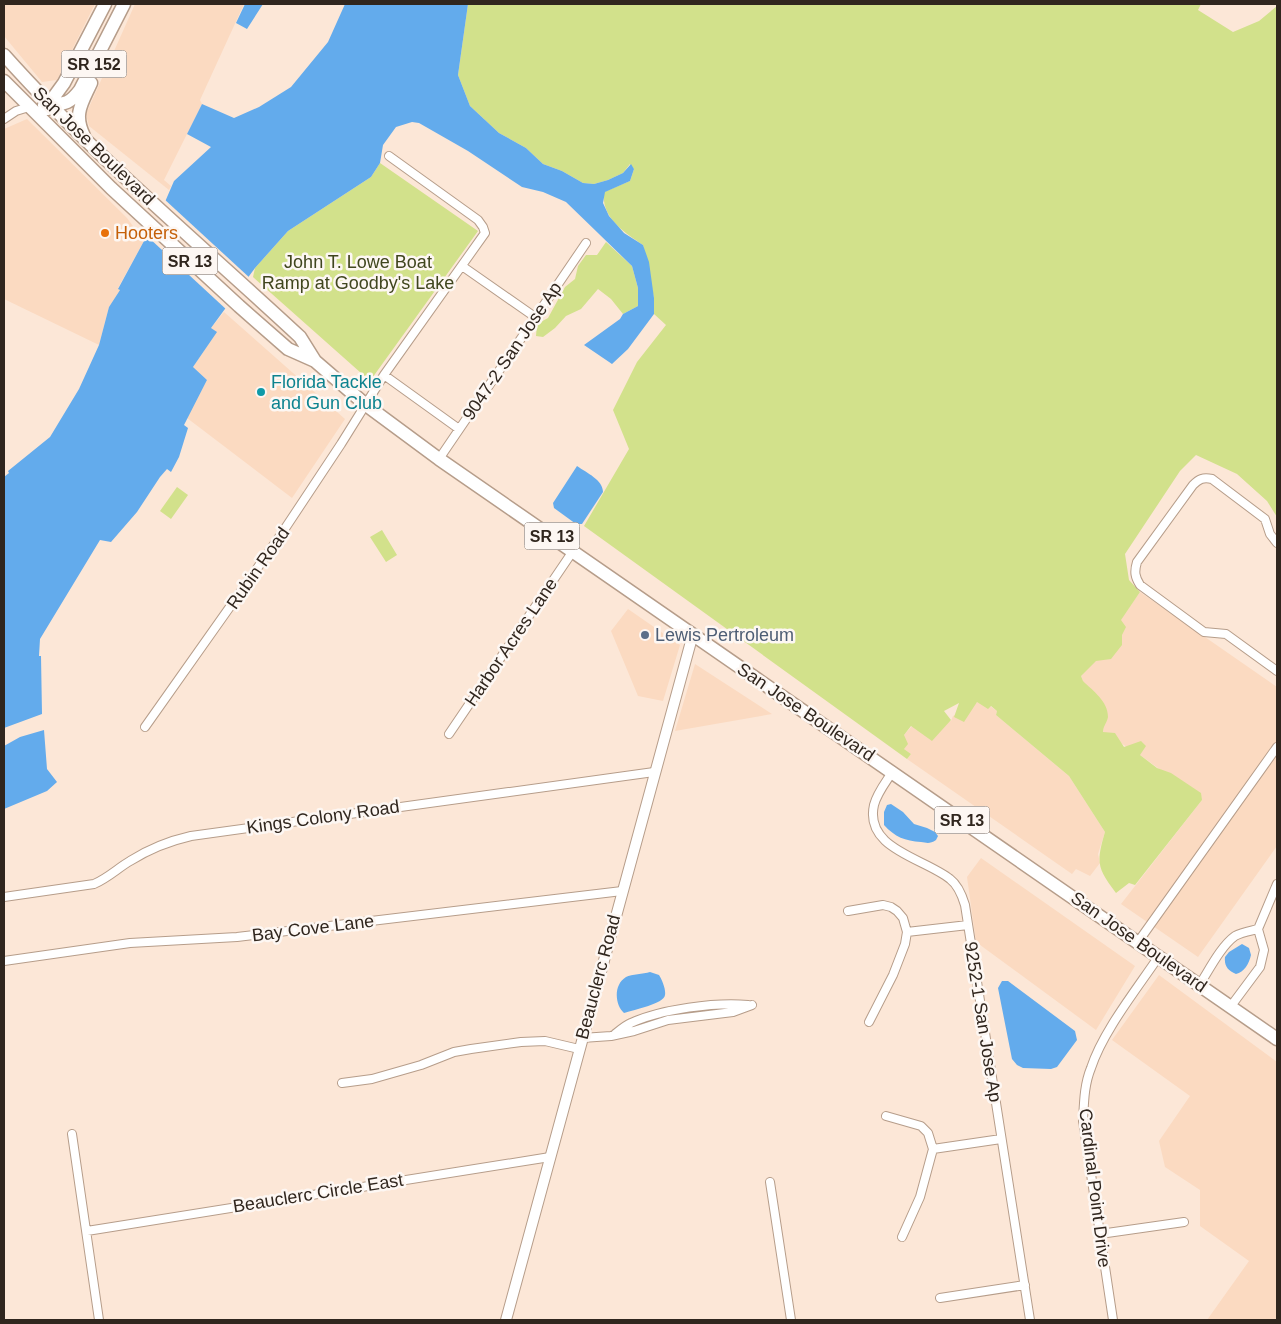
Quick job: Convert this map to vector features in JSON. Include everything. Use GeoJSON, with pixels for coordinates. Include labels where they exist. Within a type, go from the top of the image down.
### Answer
{"type":"FeatureCollection","features":[{"type":"Feature","properties":{"kind":"main road","name":"SR 152"},"geometry":{"type":"LineString","coordinates":[[48,105],[64,83],[105,4]]}},
{"type":"Feature","properties":{"kind":"main road","name":"SR 152"},"geometry":{"type":"LineString","coordinates":[[29,107],[66,104],[73,99],[80,90],[125,4]]}},
{"type":"Feature","properties":{"kind":"main road"},"geometry":{"type":"LineString","coordinates":[[86,141],[80,127],[79,112],[125,4]]}},
{"type":"Feature","properties":{"kind":"main road","name":"San Jose Boulevard"},"geometry":{"type":"LineString","coordinates":[[4,55],[48,105],[300,337],[315,361]]}},
{"type":"Feature","properties":{"kind":"main road","name":"San Jose Boulevard"},"geometry":{"type":"LineString","coordinates":[[4,81],[141,215],[288,349],[315,361],[366,405],[439,459],[893,771],[1277,1039]]}},
{"type":"Feature","properties":{"kind":"main road"},"geometry":{"type":"LineString","coordinates":[[43,121],[48,105]]}},
{"type":"Feature","properties":{"kind":"street"},"geometry":{"type":"LineString","coordinates":[[4,120],[16,111],[29,107]]}},
{"type":"Feature","properties":{"kind":"street","name":"Rubin Road"},"geometry":{"type":"LineString","coordinates":[[145,727],[280,536],[384,376],[485,233],[478,220],[389,156]]}},
{"type":"Feature","properties":{"kind":"street","name":"9047-2 San Jose Ap"},"geometry":{"type":"LineString","coordinates":[[439,459],[586,243]]}},
{"type":"Feature","properties":{"kind":"street"},"geometry":{"type":"LineString","coordinates":[[462,266],[535,317]]}},
{"type":"Feature","properties":{"kind":"street"},"geometry":{"type":"LineString","coordinates":[[384,376],[459,429]]}},
{"type":"Feature","properties":{"kind":"street"},"geometry":{"type":"LineString","coordinates":[[1277,543],[1270,534],[1265,519],[1212,479],[1205,477],[1192,485],[1138,562],[1135,570],[1136,578],[1140,585],[1204,632],[1226,634],[1277,671]]}},
{"type":"Feature","properties":{"kind":"street","name":"Harbor Acres Lane"},"geometry":{"type":"LineString","coordinates":[[449,734],[574,551]]}},
{"type":"Feature","properties":{"kind":"street","name":"Beauclerc Road"},"geometry":{"type":"LineString","coordinates":[[506,1320],[693,634]]}},
{"type":"Feature","properties":{"kind":"street"},"geometry":{"type":"LineString","coordinates":[[1138,942],[1277,747]]}},
{"type":"Feature","properties":{"kind":"street","name":"9252-1 San Jose Ap"},"geometry":{"type":"LineString","coordinates":[[893,771],[876,798],[873,815],[875,827],[886,842],[950,879],[962,894],[1026,1285],[1030,1320]]}},
{"type":"Feature","properties":{"kind":"street","name":"Kings Colony Road"},"geometry":{"type":"LineString","coordinates":[[4,897],[94,884],[107,878],[131,860],[152,848],[191,836],[654,772]]}},
{"type":"Feature","properties":{"kind":"street"},"geometry":{"type":"LineString","coordinates":[[1231,1006],[1260,967],[1264,950],[1258,929],[1277,884]]}},
{"type":"Feature","properties":{"kind":"street","name":"Bay Cove Lane"},"geometry":{"type":"LineString","coordinates":[[4,961],[130,944],[237,937],[622,891]]}},
{"type":"Feature","properties":{"kind":"street"},"geometry":{"type":"LineString","coordinates":[[848,911],[883,905],[891,907],[903,918],[907,932],[905,944],[893,975],[869,1022]]}},
{"type":"Feature","properties":{"kind":"street"},"geometry":{"type":"LineString","coordinates":[[907,932],[968,925]]}},
{"type":"Feature","properties":{"kind":"street"},"geometry":{"type":"LineString","coordinates":[[1200,984],[1227,944],[1235,936],[1258,929]]}},
{"type":"Feature","properties":{"kind":"street","name":"Cardinal Point Drive"},"geometry":{"type":"LineString","coordinates":[[1113,1320],[1083,1121],[1085,1087],[1090,1068],[1098,1050],[1159,956]]}},
{"type":"Feature","properties":{"kind":"street"},"geometry":{"type":"LineString","coordinates":[[582,1038],[611,1036],[668,1020],[733,1012],[752,1005],[732,1004],[665,1012],[631,1023],[611,1036]]}},
{"type":"Feature","properties":{"kind":"street"},"geometry":{"type":"LineString","coordinates":[[684,1009],[684,1018]]}},
{"type":"Feature","properties":{"kind":"street"},"geometry":{"type":"LineString","coordinates":[[342,1083],[372,1079],[421,1065],[454,1052],[472,1049],[521,1042],[545,1041],[579,1049]]}},
{"type":"Feature","properties":{"kind":"street"},"geometry":{"type":"LineString","coordinates":[[886,1116],[921,1126],[928,1133],[933,1149],[920,1197],[902,1237]]}},
{"type":"Feature","properties":{"kind":"street"},"geometry":{"type":"LineString","coordinates":[[72,1134],[99,1320]]}},
{"type":"Feature","properties":{"kind":"street"},"geometry":{"type":"LineString","coordinates":[[933,1149],[1001,1139]]}},
{"type":"Feature","properties":{"kind":"street","name":"Beauclerc Circle East"},"geometry":{"type":"LineString","coordinates":[[87,1230],[550,1157]]}},
{"type":"Feature","properties":{"kind":"street"},"geometry":{"type":"LineString","coordinates":[[770,1182],[791,1320]]}},
{"type":"Feature","properties":{"kind":"street"},"geometry":{"type":"LineString","coordinates":[[1100,1234],[1184,1222]]}},
{"type":"Feature","properties":{"kind":"street"},"geometry":{"type":"LineString","coordinates":[[940,1298],[1026,1285]]}},
{"type":"Feature","properties":{"kind":"shaded area"},"geometry":{"type":"Polygon","coordinates":[[[4,4],[95,4],[57,80],[42,82],[4,36],[4,4]]]}},
{"type":"Feature","properties":{"kind":"shaded area"},"geometry":{"type":"Polygon","coordinates":[[[135,4],[244,4],[200,100],[202,104],[164,180],[171,186],[169,190],[89,126],[86,114],[135,4]]]}},
{"type":"Feature","properties":{"kind":"shaded area"},"geometry":{"type":"Polygon","coordinates":[[[27,119],[127,218],[144,241],[118,288],[120,290],[109,307],[99,345],[4,299],[4,129],[27,119]]]}},
{"type":"Feature","properties":{"kind":"shaded area"},"geometry":{"type":"Polygon","coordinates":[[[224,312],[345,419],[292,498],[187,418],[207,380],[193,367],[216,333],[211,328],[224,312]]]}},
{"type":"Feature","properties":{"kind":"shaded area"},"geometry":{"type":"Polygon","coordinates":[[[1140,592],[1277,687],[1277,846],[1198,957],[1121,904],[1202,800],[1140,755],[1103,732],[1081,676],[1140,592]]]}},
{"type":"Feature","properties":{"kind":"shaded area"},"geometry":{"type":"Polygon","coordinates":[[[628,609],[680,645],[663,701],[638,696],[611,631],[628,609]]]}},
{"type":"Feature","properties":{"kind":"shaded area"},"geometry":{"type":"Polygon","coordinates":[[[695,664],[772,714],[675,731],[695,664]]]}},
{"type":"Feature","properties":{"kind":"shaded area"},"geometry":{"type":"Polygon","coordinates":[[[977,702],[990,706],[997,711],[996,715],[1069,776],[1105,832],[1098,854],[1100,863],[1090,876],[1076,869],[1072,874],[907,759],[911,754],[904,749],[904,735],[912,726],[951,721],[953,716],[977,702]]]}},
{"type":"Feature","properties":{"kind":"shaded area"},"geometry":{"type":"Polygon","coordinates":[[[981,858],[1135,966],[1096,1030],[976,942],[967,877],[981,858]]]}},
{"type":"Feature","properties":{"kind":"shaded area"},"geometry":{"type":"Polygon","coordinates":[[[1159,975],[1277,1062],[1277,1320],[1207,1320],[1249,1261],[1200,1226],[1200,1190],[1165,1167],[1159,1141],[1190,1096],[1112,1040],[1159,975]]]}},
{"type":"Feature","properties":{"kind":"green space"},"geometry":{"type":"Polygon","coordinates":[[[468,4],[1201,4],[1198,10],[1233,32],[1259,21],[1277,6],[1277,517],[1267,501],[1237,474],[1196,455],[1180,471],[1125,554],[1129,580],[1140,592],[1121,620],[1126,627],[1122,635],[1122,645],[1111,659],[1096,661],[1081,676],[1083,681],[1106,706],[1108,717],[1103,732],[1115,733],[1124,747],[1141,741],[1146,746],[1140,755],[1157,768],[1171,773],[1201,793],[1202,800],[1135,885],[1129,883],[1116,893],[1105,877],[1100,865],[1100,851],[1105,832],[1069,776],[996,715],[997,711],[991,706],[988,709],[977,702],[964,722],[954,717],[959,703],[944,711],[951,720],[932,741],[911,726],[904,735],[908,744],[904,749],[911,754],[907,759],[584,526],[629,449],[613,410],[637,362],[666,325],[654,314],[654,298],[643,245],[615,223],[606,209],[604,201],[604,192],[630,181],[634,169],[630,164],[623,173],[608,180],[594,184],[583,183],[562,171],[543,164],[526,148],[499,133],[470,106],[458,75],[468,4]]]}},
{"type":"Feature","properties":{"kind":"green space","name":"John T. Lowe Boat Ramp at Goodby's Lake"},"geometry":{"type":"Polygon","coordinates":[[[380,163],[478,231],[370,381],[253,277],[255,268],[288,231],[371,177],[380,163]]]}},
{"type":"Feature","properties":{"kind":"green space"},"geometry":{"type":"Polygon","coordinates":[[[606,242],[632,266],[638,288],[638,306],[623,314],[611,299],[598,289],[581,309],[566,316],[543,337],[536,336],[537,324],[548,318],[565,287],[575,279],[578,266],[586,255],[597,255],[606,242]]]}},
{"type":"Feature","properties":{"kind":"green space"},"geometry":{"type":"Polygon","coordinates":[[[177,487],[188,495],[171,519],[160,511],[177,487]]]}},
{"type":"Feature","properties":{"kind":"green space"},"geometry":{"type":"Polygon","coordinates":[[[382,530],[397,555],[386,562],[370,537],[382,530]]]}},
{"type":"Feature","properties":{"kind":"water"},"geometry":{"type":"Polygon","coordinates":[[[245,4],[263,4],[247,29],[236,23],[245,4]]]}},
{"type":"Feature","properties":{"kind":"water"},"geometry":{"type":"Polygon","coordinates":[[[345,4],[468,4],[458,75],[470,106],[499,133],[526,148],[543,164],[562,171],[583,183],[594,184],[608,180],[623,173],[631,164],[634,169],[630,181],[605,192],[603,203],[609,216],[624,233],[643,245],[649,262],[654,298],[654,314],[628,349],[612,364],[584,345],[620,319],[623,314],[638,306],[638,288],[632,266],[566,202],[543,192],[522,187],[468,151],[419,123],[412,122],[396,127],[383,145],[380,163],[371,177],[288,231],[255,268],[211,328],[217,332],[193,367],[207,380],[184,425],[188,428],[179,457],[171,472],[167,469],[160,477],[137,512],[111,542],[100,540],[40,639],[42,714],[4,728],[4,477],[9,473],[8,471],[50,437],[79,389],[99,345],[109,307],[120,290],[118,289],[144,241],[149,239],[174,181],[211,147],[187,134],[202,104],[234,118],[259,107],[291,87],[328,42],[345,4]]]}},
{"type":"Feature","properties":{"kind":"water"},"geometry":{"type":"Polygon","coordinates":[[[577,466],[597,480],[603,492],[582,524],[576,524],[554,508],[553,503],[577,466]]]}},
{"type":"Feature","properties":{"kind":"water"},"geometry":{"type":"Polygon","coordinates":[[[44,730],[47,769],[57,782],[47,791],[4,809],[4,746],[20,737],[44,730]]]}},
{"type":"Feature","properties":{"kind":"water"},"geometry":{"type":"Polygon","coordinates":[[[891,804],[903,812],[914,824],[935,832],[938,836],[936,840],[929,843],[910,841],[892,833],[884,825],[884,812],[887,805],[891,804]]]}},
{"type":"Feature","properties":{"kind":"water"},"geometry":{"type":"Polygon","coordinates":[[[1242,944],[1249,948],[1251,955],[1246,967],[1236,974],[1227,968],[1225,957],[1229,952],[1242,944]]]}},
{"type":"Feature","properties":{"kind":"water"},"geometry":{"type":"Polygon","coordinates":[[[650,972],[659,975],[664,985],[665,995],[654,1004],[624,1013],[617,1000],[619,985],[626,977],[650,972]]]}},
{"type":"Feature","properties":{"kind":"water"},"geometry":{"type":"Polygon","coordinates":[[[1002,981],[1008,981],[1075,1031],[1077,1040],[1057,1067],[1051,1069],[1023,1068],[1012,1059],[998,988],[1002,981]]]}},
{"type":"Feature","properties":{"kind":"pier"},"geometry":{"type":"Polygon","coordinates":[[[163,198],[251,279],[228,311],[148,237],[163,198]]]}},
{"type":"Feature","properties":{"kind":"place","name":"Hooters"},"geometry":{"type":"Point","coordinates":[105,233]}},
{"type":"Feature","properties":{"kind":"place","name":"Florida Tackle and Gun Club"},"geometry":{"type":"Point","coordinates":[261,392]}},
{"type":"Feature","properties":{"kind":"place","name":"Lewis Pertroleum"},"geometry":{"type":"Point","coordinates":[645,635]}}]}
